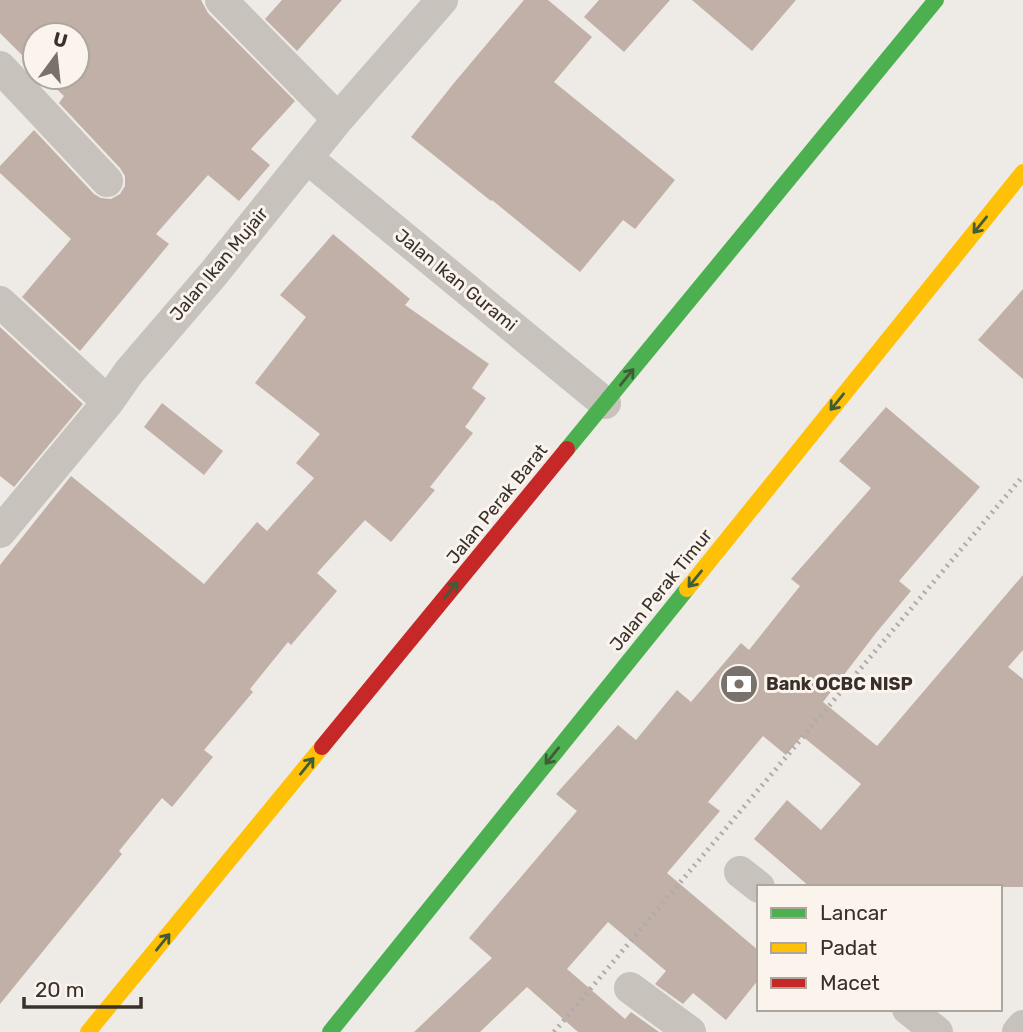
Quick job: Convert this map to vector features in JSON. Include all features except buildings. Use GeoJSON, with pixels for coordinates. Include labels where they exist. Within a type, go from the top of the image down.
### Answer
{"type":"FeatureCollection","features":[{"type":"Feature","properties":{"kind":"highway","name":"Jalan Perak Barat"},"geometry":{"type":"LineString","coordinates":[[88,1032],[936,0]]}},
{"type":"Feature","properties":{"kind":"highway","name":"Jalan Perak Timur"},"geometry":{"type":"LineString","coordinates":[[330,1032],[1023,172]]}},
{"type":"Feature","properties":{"kind":"street"},"geometry":{"type":"LineString","coordinates":[[221,0],[338,119]]}},
{"type":"Feature","properties":{"kind":"street","name":"Jalan Ikan Mujair"},"geometry":{"type":"LineString","coordinates":[[5,515],[108,402],[129,372],[214,273],[338,119],[442,0]]}},
{"type":"Feature","properties":{"kind":"street"},"geometry":{"type":"LineString","coordinates":[[0,67],[107,181]]}},
{"type":"Feature","properties":{"kind":"street","name":"Jalan Ikan Gurami"},"geometry":{"type":"LineString","coordinates":[[307,158],[606,403]]}},
{"type":"Feature","properties":{"kind":"street"},"geometry":{"type":"LineString","coordinates":[[0,302],[108,402]]}},
{"type":"Feature","properties":{"kind":"street"},"geometry":{"type":"LineString","coordinates":[[630,988],[690,1032]]}},
{"type":"Feature","properties":{"kind":"street"},"geometry":{"type":"LineString","coordinates":[[911,1011],[937,1032]]}},
{"type":"Feature","properties":{"kind":"street"},"geometry":{"type":"LineString","coordinates":[[1018,1032],[1023,1026]]}},
{"type":"Feature","properties":{"kind":"railway"},"geometry":{"type":"LineString","coordinates":[[554,1032],[1023,476]]}},
{"type":"Feature","properties":{"kind":"traffic: fast"},"geometry":{"type":"LineString","coordinates":[[567,449],[936,0]]}},
{"type":"Feature","properties":{"kind":"traffic: fast"},"geometry":{"type":"LineString","coordinates":[[330,1032],[687,589]]}},
{"type":"Feature","properties":{"kind":"traffic: slow"},"geometry":{"type":"LineString","coordinates":[[687,589],[1023,172]]}},
{"type":"Feature","properties":{"kind":"traffic: slow"},"geometry":{"type":"LineString","coordinates":[[88,1032],[322,747]]}},
{"type":"Feature","properties":{"kind":"traffic: jam"},"geometry":{"type":"LineString","coordinates":[[322,747],[567,449]]}},
{"type":"Feature","properties":{"kind":"place","name":"Bank OCBC NISP"},"geometry":{"type":"Point","coordinates":[739,684]}}]}
